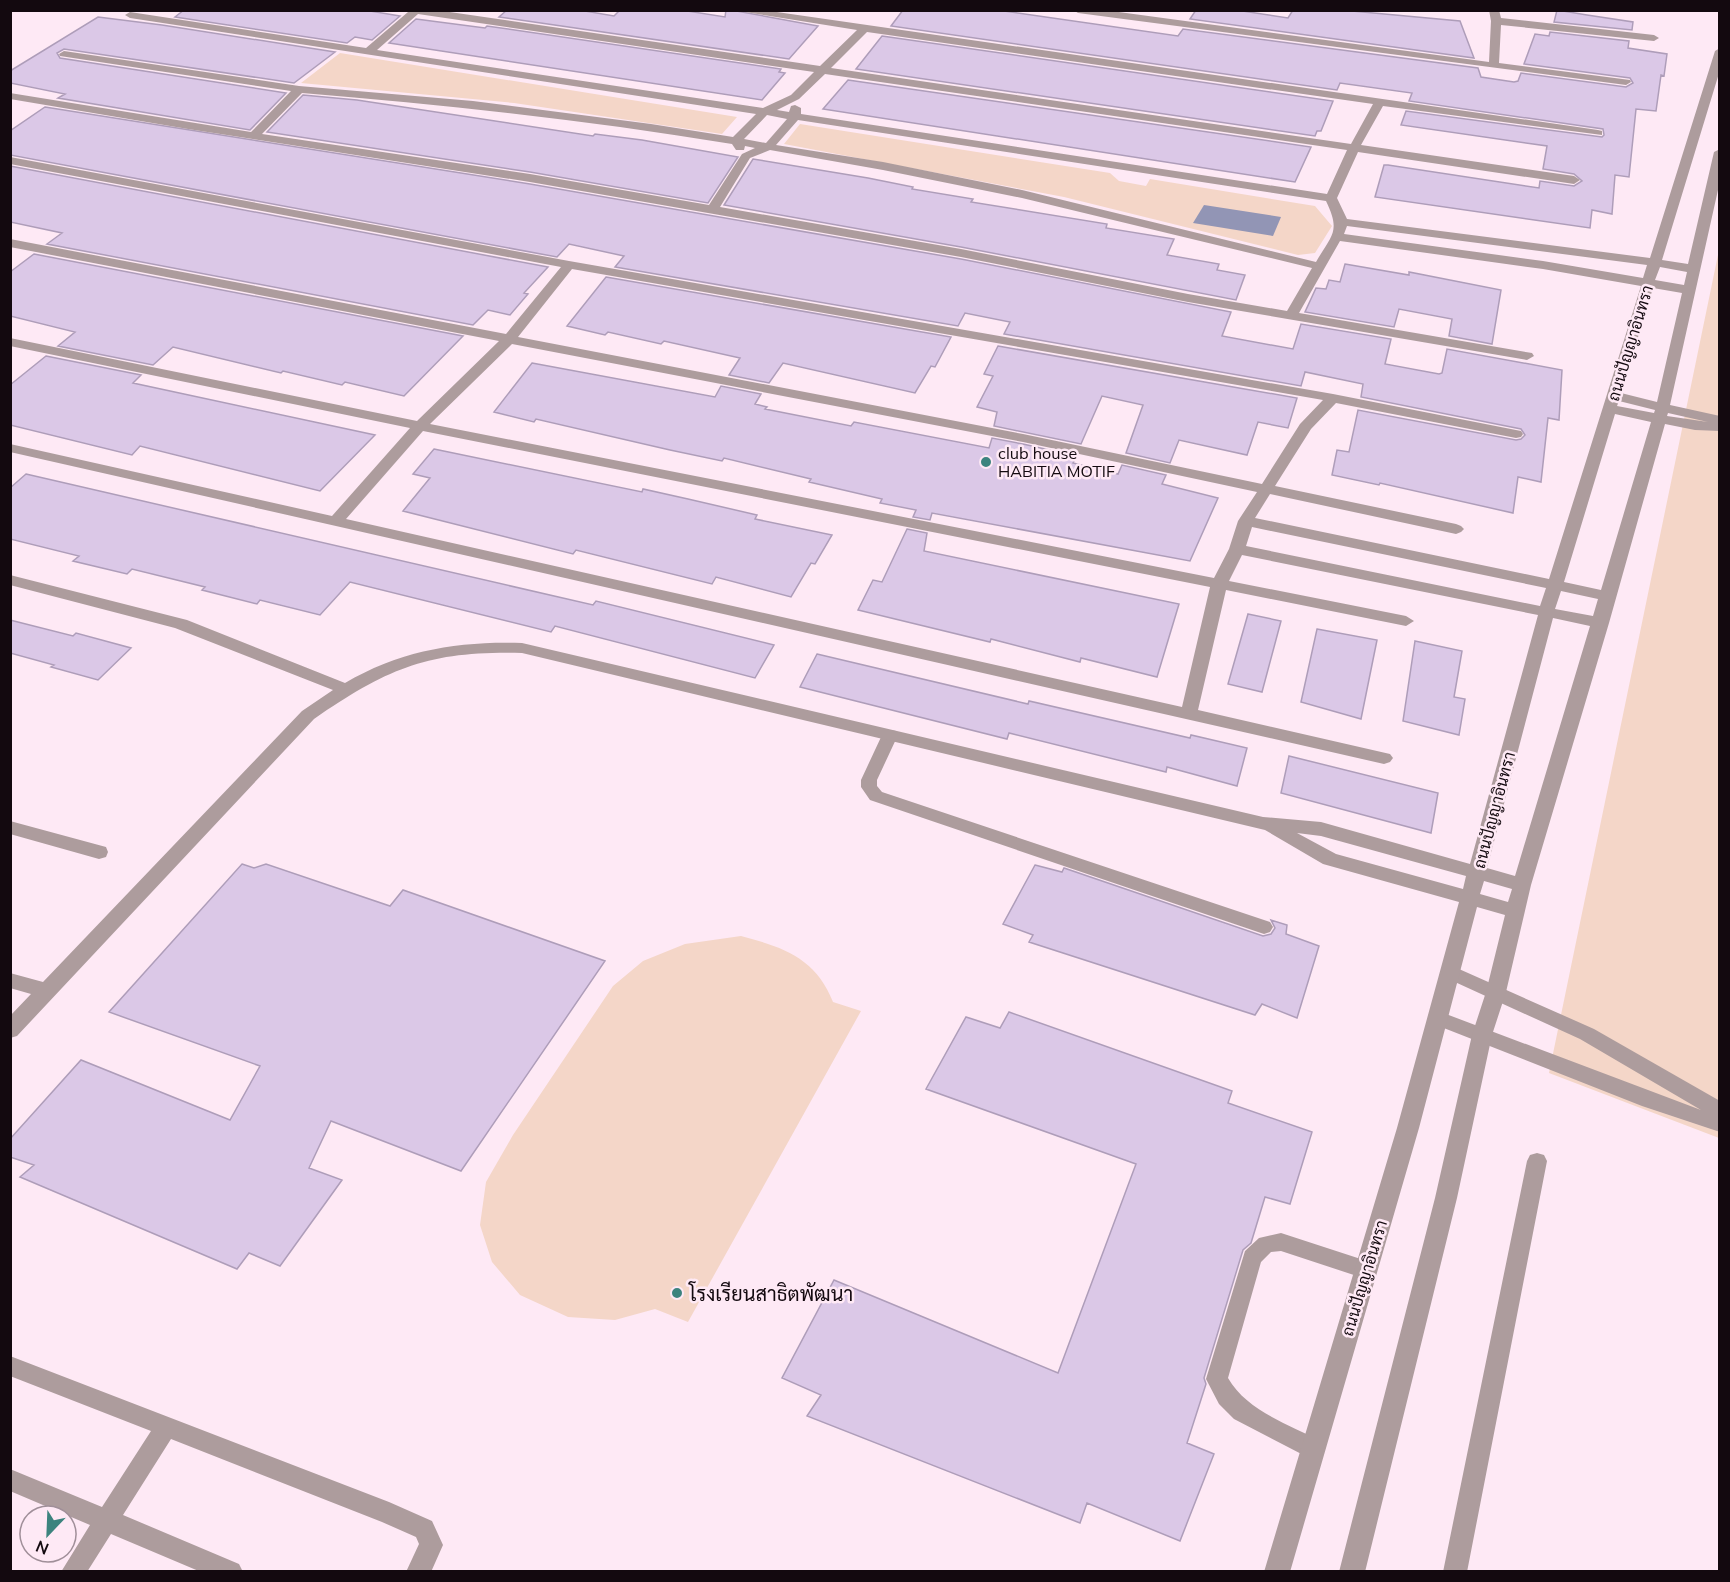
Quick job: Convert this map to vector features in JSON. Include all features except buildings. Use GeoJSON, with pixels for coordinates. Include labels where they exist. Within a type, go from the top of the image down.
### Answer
{"type":"FeatureCollection","features":[{"type":"Feature","properties":{"kind":"street"},"geometry":{"type":"LineString","coordinates":[[738,10],[1598,133]]}},
{"type":"Feature","properties":{"kind":"street"},"geometry":{"type":"LineString","coordinates":[[1078,10],[1626,82]]}},
{"type":"Feature","properties":{"kind":"street"},"geometry":{"type":"LineString","coordinates":[[368,52],[415,11],[1574,180]]}},
{"type":"Feature","properties":{"kind":"street"},"geometry":{"type":"LineString","coordinates":[[130,15],[1331,198]]}},
{"type":"Feature","properties":{"kind":"street"},"geometry":{"type":"LineString","coordinates":[[1494,66],[1495,16],[1654,38]]}},
{"type":"Feature","properties":{"kind":"street"},"geometry":{"type":"LineString","coordinates":[[736,141],[764,112],[795,97],[865,28]]}},
{"type":"Feature","properties":{"kind":"street","name":"ถนนปัญญาอินทรา"},"geometry":{"type":"LineString","coordinates":[[1277,1572],[1408,1128],[1547,610],[1719,51]]}},
{"type":"Feature","properties":{"kind":"street"},"geometry":{"type":"LineString","coordinates":[[64,54],[299,89],[549,113],[736,141],[883,166],[1022,194],[1318,266]]}},
{"type":"Feature","properties":{"kind":"street"},"geometry":{"type":"LineString","coordinates":[[255,135],[299,89]]}},
{"type":"Feature","properties":{"kind":"street"},"geometry":{"type":"LineString","coordinates":[[10,96],[530,178],[961,253],[1188,298],[1527,356]]}},
{"type":"Feature","properties":{"kind":"street"},"geometry":{"type":"LineString","coordinates":[[712,210],[746,156],[768,147],[795,117],[795,97]]}},
{"type":"Feature","properties":{"kind":"street"},"geometry":{"type":"LineString","coordinates":[[1291,316],[1336,237],[1341,222],[1331,198],[1354,148],[1380,102]]}},
{"type":"Feature","properties":{"kind":"street"},"geometry":{"type":"LineString","coordinates":[[736,141],[746,156]]}},
{"type":"Feature","properties":{"kind":"street"},"geometry":{"type":"LineString","coordinates":[[1352,1572],[1446,1198],[1482,1035],[1496,992],[1522,885],[1601,623],[1660,413],[1719,152]]}},
{"type":"Feature","properties":{"kind":"street"},"geometry":{"type":"LineString","coordinates":[[10,160],[569,265],[1333,398],[1516,434]]}},
{"type":"Feature","properties":{"kind":"street"},"geometry":{"type":"LineString","coordinates":[[1341,222],[1693,269]]}},
{"type":"Feature","properties":{"kind":"street"},"geometry":{"type":"LineString","coordinates":[[1336,237],[1473,255],[1689,290]]}},
{"type":"Feature","properties":{"kind":"street"},"geometry":{"type":"LineString","coordinates":[[1473,255],[1474,240]]}},
{"type":"Feature","properties":{"kind":"street"},"geometry":{"type":"LineString","coordinates":[[10,243],[1023,438],[1456,530]]}},
{"type":"Feature","properties":{"kind":"street"},"geometry":{"type":"LineString","coordinates":[[336,521],[420,426],[509,339],[569,265]]}},
{"type":"Feature","properties":{"kind":"street"},"geometry":{"type":"LineString","coordinates":[[10,342],[420,426],[1406,621]]}},
{"type":"Feature","properties":{"kind":"street"},"geometry":{"type":"LineString","coordinates":[[1189,712],[1219,585],[1237,549],[1246,520],[1305,427],[1333,398]]}},
{"type":"Feature","properties":{"kind":"street"},"geometry":{"type":"LineString","coordinates":[[1612,402],[1660,413],[1719,421]]}},
{"type":"Feature","properties":{"kind":"street"},"geometry":{"type":"LineString","coordinates":[[1660,413],[1695,426],[1719,427]]}},
{"type":"Feature","properties":{"kind":"street"},"geometry":{"type":"LineString","coordinates":[[10,448],[1189,712],[1384,758]]}},
{"type":"Feature","properties":{"kind":"street"},"geometry":{"type":"LineString","coordinates":[[1246,520],[1607,596]]}},
{"type":"Feature","properties":{"kind":"street"},"geometry":{"type":"LineString","coordinates":[[1237,549],[1547,610],[1601,623]]}},
{"type":"Feature","properties":{"kind":"street"},"geometry":{"type":"LineString","coordinates":[[10,580],[181,624],[345,689]]}},
{"type":"Feature","properties":{"kind":"street"},"geometry":{"type":"LineString","coordinates":[[10,1030],[308,714],[345,689],[393,664],[427,653],[484,646],[522,648],[1263,823],[1320,829],[1522,885]]}},
{"type":"Feature","properties":{"kind":"street"},"geometry":{"type":"LineString","coordinates":[[1263,823],[1330,859],[1515,911]]}},
{"type":"Feature","properties":{"kind":"street"},"geometry":{"type":"LineString","coordinates":[[10,827],[99,852]]}},
{"type":"Feature","properties":{"kind":"street"},"geometry":{"type":"LineString","coordinates":[[10,980],[46,991]]}},
{"type":"Feature","properties":{"kind":"lane"},"geometry":{"type":"LineString","coordinates":[[890,735],[869,780],[868,787],[876,796],[1264,927]]}},
{"type":"Feature","properties":{"kind":"lane"},"geometry":{"type":"LineString","coordinates":[[1450,972],[1587,1034],[1719,1110]]}},
{"type":"Feature","properties":{"kind":"lane"},"geometry":{"type":"LineString","coordinates":[[1438,1018],[1649,1100],[1719,1124]]}},
{"type":"Feature","properties":{"kind":"lane"},"geometry":{"type":"LineString","coordinates":[[1455,1572],[1537,1161]]}},
{"type":"Feature","properties":{"kind":"lane"},"geometry":{"type":"LineString","coordinates":[[1313,1449],[1242,1412],[1227,1397],[1217,1379],[1252,1257],[1266,1244],[1281,1242],[1366,1270]]}},
{"type":"Feature","properties":{"kind":"lane"},"geometry":{"type":"LineString","coordinates":[[10,1366],[424,1529],[430,1545],[418,1572]]}},
{"type":"Feature","properties":{"kind":"lane"},"geometry":{"type":"LineString","coordinates":[[73,1572],[167,1426]]}},
{"type":"Feature","properties":{"kind":"lane"},"geometry":{"type":"LineString","coordinates":[[10,1480],[231,1572]]}},
{"type":"Feature","properties":{"kind":"shaded area"},"geometry":{"type":"Polygon","coordinates":[[[340,53],[737,117],[722,134],[514,103],[301,83],[340,53]]]}},
{"type":"Feature","properties":{"kind":"shaded area"},"geometry":{"type":"Polygon","coordinates":[[[800,124],[1110,173],[1119,181],[1146,186],[1150,179],[1315,206],[1332,226],[1315,253],[1298,255],[1064,197],[784,144],[800,124]]]}},
{"type":"Feature","properties":{"kind":"shaded area"},"geometry":{"type":"Polygon","coordinates":[[[1719,250],[1719,1138],[1549,1073],[1719,250]]]}},
{"type":"Feature","properties":{"kind":"shaded area"},"geometry":{"type":"Polygon","coordinates":[[[741,936],[771,945],[796,957],[817,975],[833,1002],[861,1011],[688,1322],[655,1309],[615,1320],[568,1317],[520,1295],[492,1262],[480,1225],[486,1182],[513,1135],[613,986],[643,961],[685,944],[741,936]]]}},
{"type":"Feature","properties":{"kind":"water"},"geometry":{"type":"Polygon","coordinates":[[[1204,205],[1281,217],[1273,236],[1193,223],[1204,205]]]}},
{"type":"Feature","properties":{"kind":"place","name":"club house HABITIA MOTIF"},"geometry":{"type":"Point","coordinates":[986,462]}},
{"type":"Feature","properties":{"kind":"place","name":"โรงเรียนสาธิตพัฒนา"},"geometry":{"type":"Point","coordinates":[677,1293]}}]}
